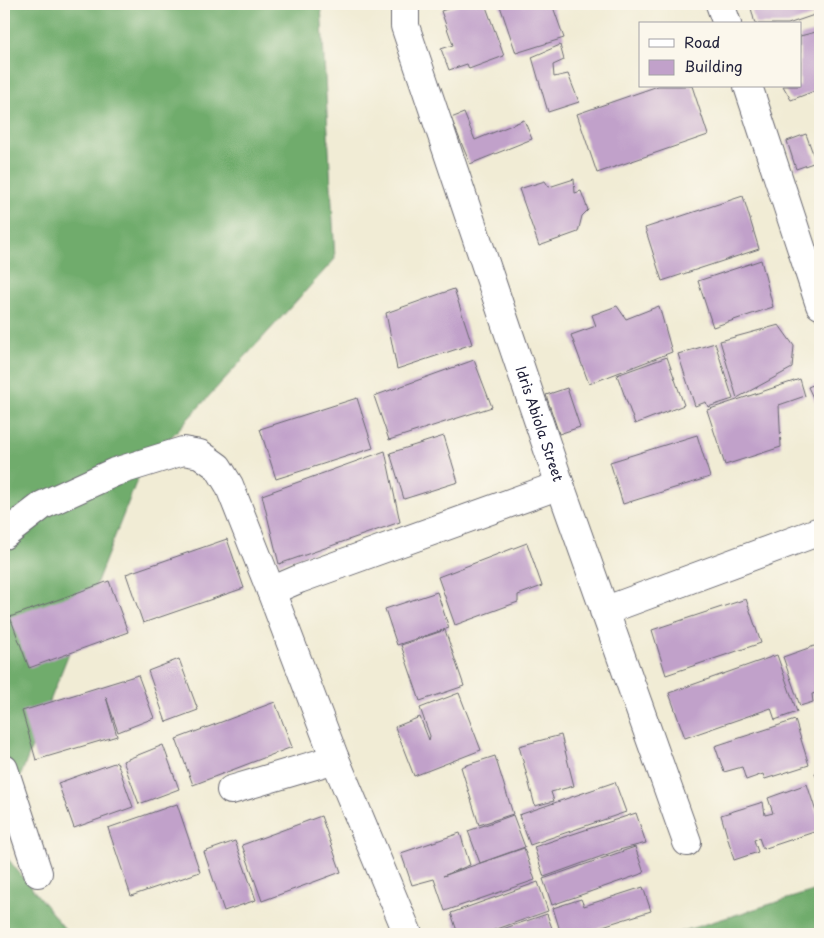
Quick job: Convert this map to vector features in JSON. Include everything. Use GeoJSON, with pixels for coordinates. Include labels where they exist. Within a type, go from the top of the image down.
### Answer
{"type":"FeatureCollection","features":[{"type":"Feature","properties":{"kind":"street","name":"Idris Abiola Street"},"geometry":{"type":"LineString","coordinates":[[406,4],[405,26],[560,485],[687,842]]}},
{"type":"Feature","properties":{"kind":"street"},"geometry":{"type":"LineString","coordinates":[[720,4],[726,22]]}},
{"type":"Feature","properties":{"kind":"street"},"geometry":{"type":"LineString","coordinates":[[749,88],[820,305]]}},
{"type":"Feature","properties":{"kind":"street"},"geometry":{"type":"LineString","coordinates":[[4,535],[43,505],[115,472],[183,452],[200,454],[218,467],[229,485],[335,760],[408,934]]}},
{"type":"Feature","properties":{"kind":"street"},"geometry":{"type":"LineString","coordinates":[[271,591],[560,485]]}},
{"type":"Feature","properties":{"kind":"street"},"geometry":{"type":"LineString","coordinates":[[604,611],[820,531]]}},
{"type":"Feature","properties":{"kind":"street"},"geometry":{"type":"LineString","coordinates":[[231,790],[335,760]]}},
{"type":"Feature","properties":{"kind":"street"},"geometry":{"type":"LineString","coordinates":[[4,769],[38,873]]}},
{"type":"Feature","properties":{"kind":"green space"},"geometry":{"type":"Polygon","coordinates":[[[4,4],[321,4],[335,259],[141,470],[4,818],[4,4]]]}},
{"type":"Feature","properties":{"kind":"green space"},"geometry":{"type":"Polygon","coordinates":[[[4,854],[69,934],[4,934],[4,854]]]}},
{"type":"Feature","properties":{"kind":"green space"},"geometry":{"type":"Polygon","coordinates":[[[820,889],[820,934],[673,934],[820,889]]]}},
{"type":"Feature","properties":{"kind":"building"},"geometry":{"type":"Polygon","coordinates":[[[463,4],[485,4],[504,56],[469,69],[467,64],[449,70],[441,49],[453,45],[441,11],[463,4]]]}},
{"type":"Feature","properties":{"kind":"building"},"geometry":{"type":"Polygon","coordinates":[[[507,4],[552,4],[564,38],[516,53],[500,6],[507,4]]]}},
{"type":"Feature","properties":{"kind":"building"},"geometry":{"type":"Polygon","coordinates":[[[750,4],[820,4],[820,13],[794,22],[754,22],[750,4]]]}},
{"type":"Feature","properties":{"kind":"building"},"geometry":{"type":"Polygon","coordinates":[[[820,31],[820,89],[791,100],[784,88],[802,88],[802,36],[820,31]]]}},
{"type":"Feature","properties":{"kind":"building"},"geometry":{"type":"Polygon","coordinates":[[[560,45],[564,60],[553,65],[554,77],[568,74],[579,102],[548,112],[532,57],[560,45]]]}},
{"type":"Feature","properties":{"kind":"building"},"geometry":{"type":"Polygon","coordinates":[[[652,88],[693,88],[708,135],[597,173],[577,114],[652,88]]]}},
{"type":"Feature","properties":{"kind":"building"},"geometry":{"type":"Polygon","coordinates":[[[464,113],[475,140],[524,120],[532,139],[470,164],[451,118],[464,113]]]}},
{"type":"Feature","properties":{"kind":"building"},"geometry":{"type":"Polygon","coordinates":[[[806,134],[816,162],[796,169],[787,141],[806,134]]]}},
{"type":"Feature","properties":{"kind":"building"},"geometry":{"type":"Polygon","coordinates":[[[574,179],[575,193],[581,191],[588,210],[582,216],[578,232],[539,246],[519,189],[545,181],[549,187],[574,179]]]}},
{"type":"Feature","properties":{"kind":"building"},"geometry":{"type":"Polygon","coordinates":[[[743,196],[759,249],[662,281],[645,228],[743,196]]]}},
{"type":"Feature","properties":{"kind":"building"},"geometry":{"type":"Polygon","coordinates":[[[761,260],[773,307],[713,327],[698,281],[761,260]]]}},
{"type":"Feature","properties":{"kind":"building"},"geometry":{"type":"Polygon","coordinates":[[[454,289],[472,344],[397,369],[386,313],[454,289]]]}},
{"type":"Feature","properties":{"kind":"building"},"geometry":{"type":"Polygon","coordinates":[[[617,306],[626,319],[659,306],[672,352],[589,384],[571,335],[596,326],[592,315],[617,306]]]}},
{"type":"Feature","properties":{"kind":"building"},"geometry":{"type":"Polygon","coordinates":[[[779,325],[794,346],[792,368],[737,398],[720,341],[779,325]]]}},
{"type":"Feature","properties":{"kind":"building"},"geometry":{"type":"Polygon","coordinates":[[[715,343],[733,399],[708,407],[706,402],[695,406],[678,354],[715,343]]]}},
{"type":"Feature","properties":{"kind":"building"},"geometry":{"type":"Polygon","coordinates":[[[667,357],[684,405],[635,424],[617,375],[667,357]]]}},
{"type":"Feature","properties":{"kind":"building"},"geometry":{"type":"Polygon","coordinates":[[[474,360],[492,407],[389,440],[374,396],[474,360]]]}},
{"type":"Feature","properties":{"kind":"building"},"geometry":{"type":"Polygon","coordinates":[[[800,379],[805,396],[779,405],[781,447],[725,465],[707,410],[800,379]]]}},
{"type":"Feature","properties":{"kind":"building"},"geometry":{"type":"Polygon","coordinates":[[[820,382],[820,400],[815,402],[808,387],[820,382]]]}},
{"type":"Feature","properties":{"kind":"building"},"geometry":{"type":"Polygon","coordinates":[[[567,388],[580,427],[559,434],[546,395],[567,388]]]}},
{"type":"Feature","properties":{"kind":"building"},"geometry":{"type":"Polygon","coordinates":[[[357,398],[373,448],[276,479],[260,429],[357,398]]]}},
{"type":"Feature","properties":{"kind":"building"},"geometry":{"type":"Polygon","coordinates":[[[697,435],[710,477],[623,504],[610,462],[697,435]]]}},
{"type":"Feature","properties":{"kind":"building"},"geometry":{"type":"Polygon","coordinates":[[[444,436],[458,482],[404,499],[390,453],[444,436]]]}},
{"type":"Feature","properties":{"kind":"building"},"geometry":{"type":"Polygon","coordinates":[[[385,451],[400,522],[279,564],[262,495],[385,451]]]}},
{"type":"Feature","properties":{"kind":"building"},"geometry":{"type":"Polygon","coordinates":[[[227,539],[244,588],[143,623],[126,574],[227,539]]]}},
{"type":"Feature","properties":{"kind":"building"},"geometry":{"type":"Polygon","coordinates":[[[527,543],[542,586],[518,595],[518,602],[455,625],[438,577],[527,543]]]}},
{"type":"Feature","properties":{"kind":"building"},"geometry":{"type":"Polygon","coordinates":[[[109,581],[128,632],[29,668],[10,617],[109,581]]]}},
{"type":"Feature","properties":{"kind":"building"},"geometry":{"type":"Polygon","coordinates":[[[437,592],[449,628],[397,645],[385,609],[437,592]]]}},
{"type":"Feature","properties":{"kind":"building"},"geometry":{"type":"Polygon","coordinates":[[[746,599],[761,643],[666,675],[652,630],[746,599]]]}},
{"type":"Feature","properties":{"kind":"building"},"geometry":{"type":"Polygon","coordinates":[[[445,630],[464,686],[420,701],[401,645],[445,630]]]}},
{"type":"Feature","properties":{"kind":"building"},"geometry":{"type":"Polygon","coordinates":[[[820,644],[820,692],[812,694],[813,702],[800,706],[783,657],[820,644]]]}},
{"type":"Feature","properties":{"kind":"building"},"geometry":{"type":"Polygon","coordinates":[[[777,655],[797,712],[775,720],[771,708],[685,738],[669,693],[777,655]]]}},
{"type":"Feature","properties":{"kind":"building"},"geometry":{"type":"Polygon","coordinates":[[[179,659],[198,710],[166,722],[148,671],[179,659]]]}},
{"type":"Feature","properties":{"kind":"building"},"geometry":{"type":"Polygon","coordinates":[[[138,675],[154,718],[118,732],[106,697],[117,736],[36,760],[22,711],[138,675]]]}},
{"type":"Feature","properties":{"kind":"building"},"geometry":{"type":"Polygon","coordinates":[[[459,693],[481,750],[414,776],[395,727],[420,717],[429,740],[430,736],[420,708],[459,693]]]}},
{"type":"Feature","properties":{"kind":"building"},"geometry":{"type":"Polygon","coordinates":[[[275,702],[292,747],[193,785],[176,739],[275,702]]]}},
{"type":"Feature","properties":{"kind":"building"},"geometry":{"type":"Polygon","coordinates":[[[795,720],[809,765],[765,779],[763,774],[746,780],[742,767],[724,772],[715,746],[795,720]]]}},
{"type":"Feature","properties":{"kind":"building"},"geometry":{"type":"Polygon","coordinates":[[[561,735],[574,786],[551,792],[554,801],[535,806],[519,746],[561,735]]]}},
{"type":"Feature","properties":{"kind":"building"},"geometry":{"type":"Polygon","coordinates":[[[163,745],[179,789],[139,804],[123,761],[163,745]]]}},
{"type":"Feature","properties":{"kind":"building"},"geometry":{"type":"Polygon","coordinates":[[[495,756],[513,814],[479,825],[461,767],[495,756]]]}},
{"type":"Feature","properties":{"kind":"building"},"geometry":{"type":"Polygon","coordinates":[[[117,762],[133,807],[74,828],[58,783],[117,762]]]}},
{"type":"Feature","properties":{"kind":"building"},"geometry":{"type":"Polygon","coordinates":[[[820,771],[820,789],[815,773],[820,771]]]}},
{"type":"Feature","properties":{"kind":"building"},"geometry":{"type":"Polygon","coordinates":[[[615,782],[626,812],[530,845],[519,815],[615,782]]]}},
{"type":"Feature","properties":{"kind":"building"},"geometry":{"type":"Polygon","coordinates":[[[807,784],[820,824],[820,830],[763,849],[759,838],[754,840],[758,852],[734,860],[721,815],[763,802],[765,815],[773,813],[768,798],[807,784]]]}},
{"type":"Feature","properties":{"kind":"building"},"geometry":{"type":"Polygon","coordinates":[[[177,804],[200,872],[131,896],[108,828],[177,804]]]}},
{"type":"Feature","properties":{"kind":"building"},"geometry":{"type":"Polygon","coordinates":[[[636,813],[646,843],[619,850],[544,877],[534,847],[636,813]]]}},
{"type":"Feature","properties":{"kind":"building"},"geometry":{"type":"Polygon","coordinates":[[[513,815],[525,847],[480,863],[468,831],[513,815]]]}},
{"type":"Feature","properties":{"kind":"building"},"geometry":{"type":"Polygon","coordinates":[[[321,816],[341,872],[262,901],[242,845],[321,816]]]}},
{"type":"Feature","properties":{"kind":"building"},"geometry":{"type":"Polygon","coordinates":[[[460,833],[470,865],[443,876],[524,848],[535,880],[445,911],[434,879],[412,885],[401,853],[460,833]]]}},
{"type":"Feature","properties":{"kind":"building"},"geometry":{"type":"Polygon","coordinates":[[[235,841],[256,900],[224,911],[204,852],[235,841]]]}},
{"type":"Feature","properties":{"kind":"building"},"geometry":{"type":"Polygon","coordinates":[[[635,847],[644,873],[552,905],[543,879],[635,847]]]}},
{"type":"Feature","properties":{"kind":"building"},"geometry":{"type":"Polygon","coordinates":[[[538,882],[548,911],[483,934],[458,934],[451,913],[538,882]]]}},
{"type":"Feature","properties":{"kind":"building"},"geometry":{"type":"Polygon","coordinates":[[[643,887],[651,911],[577,934],[561,934],[553,908],[581,899],[584,906],[643,887]]]}},
{"type":"Feature","properties":{"kind":"building"},"geometry":{"type":"Polygon","coordinates":[[[547,914],[554,934],[488,934],[547,914]]]}}]}
